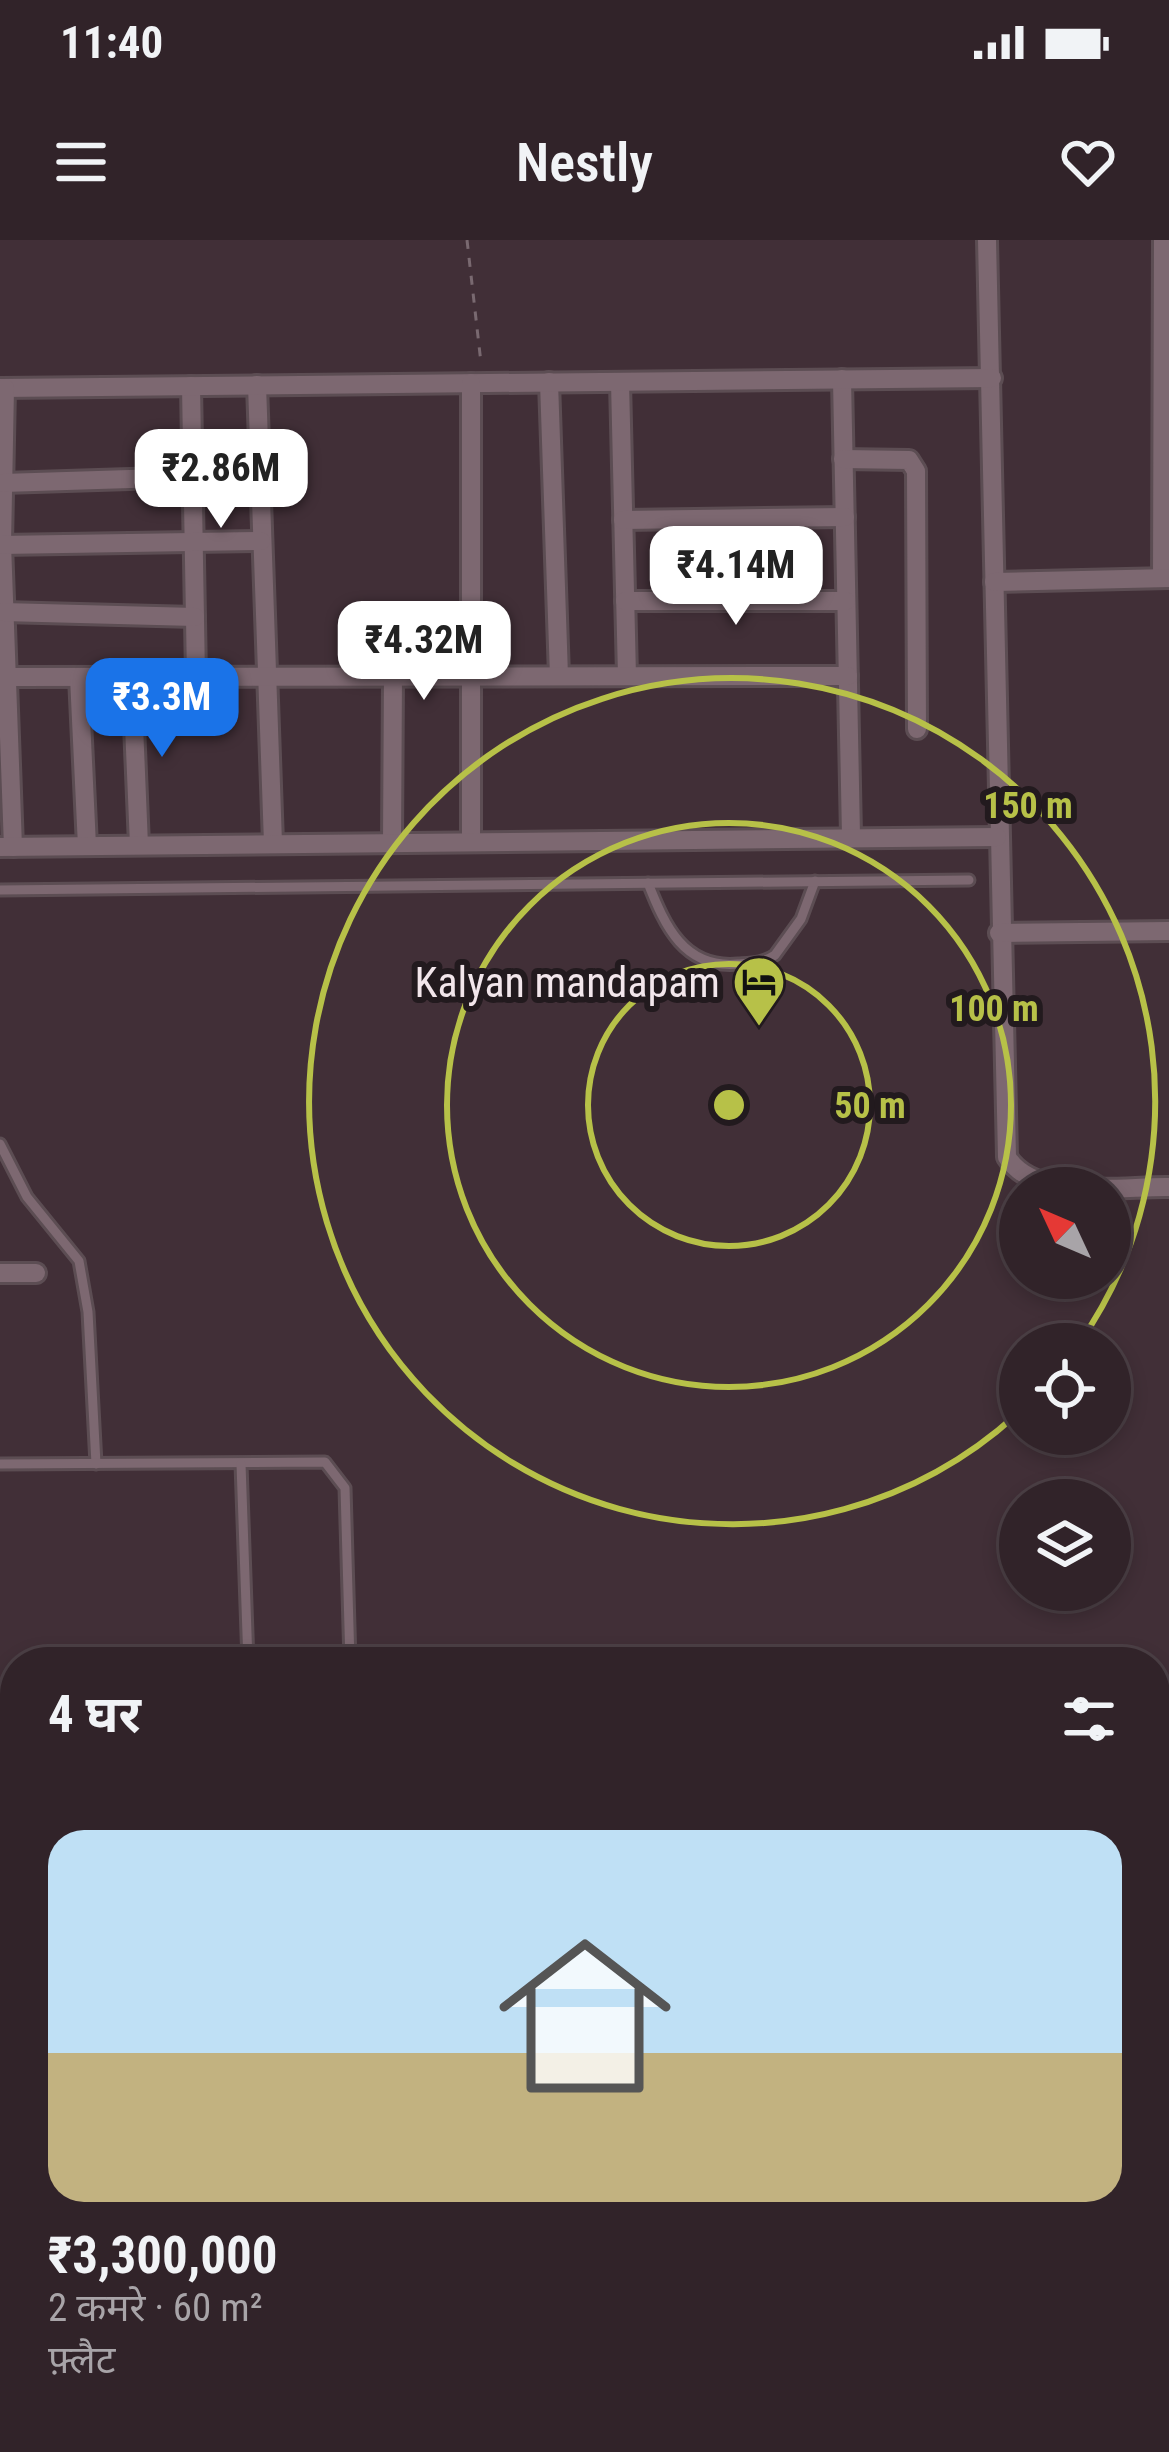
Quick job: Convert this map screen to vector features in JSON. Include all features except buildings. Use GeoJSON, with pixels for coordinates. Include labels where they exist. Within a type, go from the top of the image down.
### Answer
{"type":"FeatureCollection","features":[{"type":"Feature","properties":{"kind":"street"},"geometry":{"type":"LineString","coordinates":[[987,240],[1006,1147],[1016,1173],[1037,1184],[1169,1187]]}},
{"type":"Feature","properties":{"kind":"street"},"geometry":{"type":"LineString","coordinates":[[994,582],[1165,578],[1162,240]]}},
{"type":"Feature","properties":{"kind":"street"},"geometry":{"type":"LineString","coordinates":[[992,378],[2,388],[1,544],[6,847],[997,837]]}},
{"type":"Feature","properties":{"kind":"street"},"geometry":{"type":"LineString","coordinates":[[842,379],[851,836]]}},
{"type":"Feature","properties":{"kind":"street"},"geometry":{"type":"LineString","coordinates":[[549,382],[559,676]]}},
{"type":"Feature","properties":{"kind":"street"},"geometry":{"type":"LineString","coordinates":[[620,382],[627,676]]}},
{"type":"Feature","properties":{"kind":"street"},"geometry":{"type":"LineString","coordinates":[[471,841],[477,383]]}},
{"type":"Feature","properties":{"kind":"street"},"geometry":{"type":"LineString","coordinates":[[191,386],[196,677]]}},
{"type":"Feature","properties":{"kind":"street"},"geometry":{"type":"LineString","coordinates":[[257,386],[273,843]]}},
{"type":"Feature","properties":{"kind":"street"},"geometry":{"type":"LineString","coordinates":[[843,459],[898,456],[916,471],[917,729]]}},
{"type":"Feature","properties":{"kind":"street"},"geometry":{"type":"LineString","coordinates":[[3,483],[193,477]]}},
{"type":"Feature","properties":{"kind":"street"},"geometry":{"type":"LineString","coordinates":[[623,520],[844,517]]}},
{"type":"Feature","properties":{"kind":"street"},"geometry":{"type":"LineString","coordinates":[[1,544],[261,541]]}},
{"type":"Feature","properties":{"kind":"street"},"geometry":{"type":"LineString","coordinates":[[625,601],[847,601]]}},
{"type":"Feature","properties":{"kind":"street"},"geometry":{"type":"LineString","coordinates":[[3,612],[195,617]]}},
{"type":"Feature","properties":{"kind":"street"},"geometry":{"type":"LineString","coordinates":[[392,842],[393,676]]}},
{"type":"Feature","properties":{"kind":"street"},"geometry":{"type":"LineString","coordinates":[[3,677],[848,676]]}},
{"type":"Feature","properties":{"kind":"street"},"geometry":{"type":"LineString","coordinates":[[79,677],[87,846]]}},
{"type":"Feature","properties":{"kind":"street"},"geometry":{"type":"LineString","coordinates":[[132,677],[139,845]]}},
{"type":"Feature","properties":{"kind":"street"},"geometry":{"type":"LineString","coordinates":[[999,933],[1169,931]]}},
{"type":"Feature","properties":{"kind":"street"},"geometry":{"type":"LineString","coordinates":[[0,1273],[36,1273]]}},
{"type":"Feature","properties":{"kind":"lane"},"geometry":{"type":"LineString","coordinates":[[0,890],[969,880]]}},
{"type":"Feature","properties":{"kind":"lane"},"geometry":{"type":"LineString","coordinates":[[648,883],[678,942],[705,963],[722,965],[766,961],[775,955],[801,919],[815,881]]}},
{"type":"Feature","properties":{"kind":"lane"},"geometry":{"type":"LineString","coordinates":[[0,1144],[26,1198],[79,1261],[88,1312],[96,1464]]}},
{"type":"Feature","properties":{"kind":"lane"},"geometry":{"type":"LineString","coordinates":[[0,1464],[325,1462],[345,1488],[350,1647]]}},
{"type":"Feature","properties":{"kind":"lane"},"geometry":{"type":"LineString","coordinates":[[241,1464],[247,1647]]}},
{"type":"Feature","properties":{"kind":"path"},"geometry":{"type":"LineString","coordinates":[[466,240],[477,383]]}},
{"type":"Feature","properties":{"kind":"place","name":"Kalyan mandapam"},"geometry":{"type":"Point","coordinates":[759,1028]}}]}
